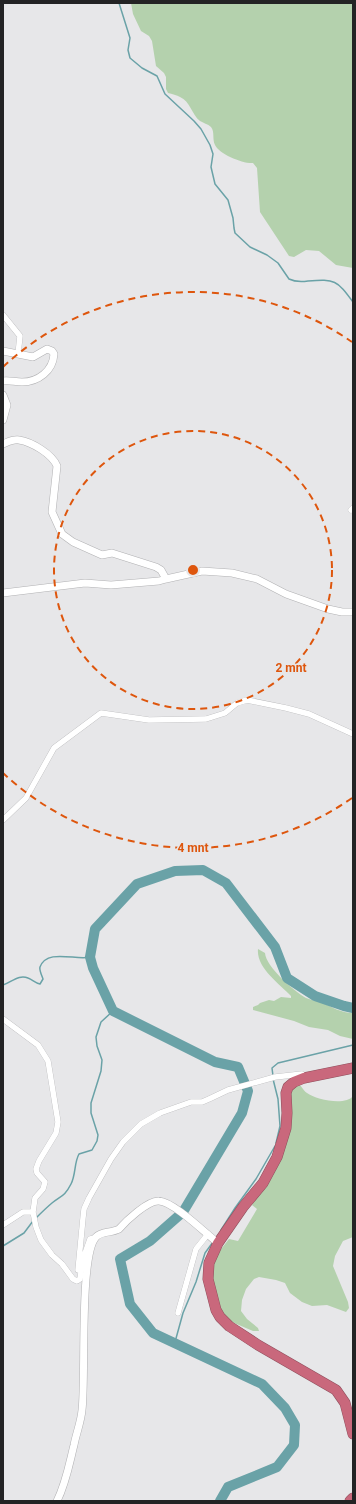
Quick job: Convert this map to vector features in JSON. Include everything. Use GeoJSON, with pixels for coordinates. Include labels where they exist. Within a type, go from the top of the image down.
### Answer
{"type":"FeatureCollection","features":[{"type":"Feature","properties":{"kind":"highway"},"geometry":{"type":"LineString","coordinates":[[353,1068],[304,1078],[294,1082],[288,1087],[286,1093],[286,1128],[283,1141],[274,1164],[263,1183],[214,1239],[209,1263],[208,1279],[213,1303],[220,1317],[229,1326],[258,1345],[336,1390],[345,1403],[353,1434]]}},
{"type":"Feature","properties":{"kind":"highway"},"geometry":{"type":"LineString","coordinates":[[350,1501],[353,1498]]}},
{"type":"Feature","properties":{"kind":"street"},"geometry":{"type":"LineString","coordinates":[[3,315],[20,336],[18,354]]}},
{"type":"Feature","properties":{"kind":"street"},"geometry":{"type":"LineString","coordinates":[[3,351],[33,357],[48,349],[52,351],[53,357],[48,369],[37,379],[23,382],[3,381]]}},
{"type":"Feature","properties":{"kind":"street"},"geometry":{"type":"LineString","coordinates":[[3,395],[8,405],[3,420]]}},
{"type":"Feature","properties":{"kind":"street"},"geometry":{"type":"LineString","coordinates":[[3,444],[14,440],[23,442],[46,452],[55,462],[57,466],[52,512],[64,536],[80,546],[90,548],[102,555],[112,553],[156,567],[161,570],[166,578]]}},
{"type":"Feature","properties":{"kind":"street"},"geometry":{"type":"LineString","coordinates":[[3,593],[85,583],[111,585],[159,581],[166,578],[202,571],[243,575],[269,584],[286,594],[328,609],[342,612],[353,612]]}},
{"type":"Feature","properties":{"kind":"street"},"geometry":{"type":"LineString","coordinates":[[3,820],[26,798],[54,748],[102,713],[149,720],[206,719],[225,713],[237,703],[247,700],[309,714],[353,734]]}},
{"type":"Feature","properties":{"kind":"street"},"geometry":{"type":"LineString","coordinates":[[3,1019],[38,1045],[46,1056],[50,1067],[58,1118],[56,1133],[39,1161],[36,1169],[38,1174],[45,1180],[45,1184],[36,1198],[33,1212],[36,1227],[41,1240],[73,1279],[77,1280]]}},
{"type":"Feature","properties":{"kind":"street"},"geometry":{"type":"LineString","coordinates":[[77,1280],[84,1209],[96,1183],[123,1142],[146,1120],[160,1113],[191,1102],[202,1102],[209,1100],[228,1090],[275,1077],[302,1074],[304,1078]]}},
{"type":"Feature","properties":{"kind":"street"},"geometry":{"type":"LineString","coordinates":[[77,1280],[80,1279],[83,1259],[90,1239],[101,1234],[114,1232],[152,1203],[159,1201],[174,1208],[214,1239],[196,1249],[178,1313]]}},
{"type":"Feature","properties":{"kind":"street"},"geometry":{"type":"LineString","coordinates":[[3,1225],[23,1212],[33,1212]]}},
{"type":"Feature","properties":{"kind":"street"},"geometry":{"type":"LineString","coordinates":[[57,1501],[64,1487],[82,1412],[86,1290],[91,1247],[95,1238]]}},
{"type":"Feature","properties":{"kind":"green space"},"geometry":{"type":"Polygon","coordinates":[[[131,3],[353,3],[353,268],[336,265],[319,251],[306,250],[294,257],[289,256],[260,212],[257,168],[253,163],[243,162],[221,152],[215,145],[211,127],[197,118],[189,105],[183,99],[168,93],[166,89],[166,77],[164,73],[156,66],[152,41],[149,36],[141,31],[133,14],[131,3]]]}},
{"type":"Feature","properties":{"kind":"green space"},"geometry":{"type":"Polygon","coordinates":[[[258,949],[265,953],[275,972],[301,995],[341,1011],[353,1013],[353,1039],[340,1036],[328,1030],[309,1027],[294,1021],[253,1010],[253,1007],[269,1000],[274,1001],[281,997],[291,998],[291,996],[265,969],[258,956],[258,949]]]}},
{"type":"Feature","properties":{"kind":"green space"},"geometry":{"type":"Polygon","coordinates":[[[295,1083],[311,1096],[324,1100],[344,1101],[353,1096],[353,1237],[343,1241],[335,1256],[333,1266],[348,1302],[349,1308],[346,1312],[327,1305],[312,1306],[302,1302],[290,1293],[285,1283],[259,1277],[254,1279],[246,1289],[242,1300],[241,1311],[247,1319],[258,1328],[259,1331],[253,1331],[220,1317],[212,1284],[214,1258],[229,1239],[238,1241],[257,1209],[252,1205],[278,1160],[288,1096],[295,1083]]]}},
{"type":"Feature","properties":{"kind":"waterway"},"geometry":{"type":"LineString","coordinates":[[119,3],[130,38],[128,50],[130,58],[142,68],[157,76],[165,94],[194,121],[201,129],[210,145],[213,154],[211,167],[215,184],[228,200],[235,233],[250,247],[267,255],[278,263],[289,279],[298,282],[324,280],[335,282],[343,289],[353,302]]}},
{"type":"Feature","properties":{"kind":"waterway"},"geometry":{"type":"LineString","coordinates":[[220,1501],[228,1487],[277,1467],[294,1445],[295,1425],[285,1408],[262,1384],[153,1333],[130,1304],[120,1259],[150,1241],[183,1212],[242,1113],[248,1091],[238,1067],[215,1062],[113,1011],[93,968],[90,957],[95,929],[137,884],[175,871],[203,870],[226,883],[275,947],[287,978],[315,996],[353,1008]]}},
{"type":"Feature","properties":{"kind":"waterway"},"geometry":{"type":"LineString","coordinates":[[3,985],[22,977],[28,978],[40,984],[43,979],[40,967],[44,961],[49,958],[63,956],[84,958],[90,957]]}},
{"type":"Feature","properties":{"kind":"waterway"},"geometry":{"type":"LineString","coordinates":[[36,1218],[67,1191],[73,1180],[76,1161],[79,1154],[92,1150],[97,1141],[98,1135],[91,1113],[91,1103],[101,1071],[102,1060],[97,1046],[96,1037],[101,1022],[113,1011]]}},
{"type":"Feature","properties":{"kind":"waterway"},"geometry":{"type":"LineString","coordinates":[[273,1076],[272,1068],[278,1063],[353,1045]]}},
{"type":"Feature","properties":{"kind":"waterway"},"geometry":{"type":"LineString","coordinates":[[273,1079],[278,1099],[280,1126],[276,1143]]}},
{"type":"Feature","properties":{"kind":"waterway"},"geometry":{"type":"LineString","coordinates":[[221,1230],[256,1179],[275,1146]]}},
{"type":"Feature","properties":{"kind":"waterway"},"geometry":{"type":"LineString","coordinates":[[3,1246],[24,1233],[33,1221]]}},
{"type":"Feature","properties":{"kind":"waterway"},"geometry":{"type":"LineString","coordinates":[[175,1342],[183,1313],[196,1282],[205,1253],[213,1242]]}}]}
